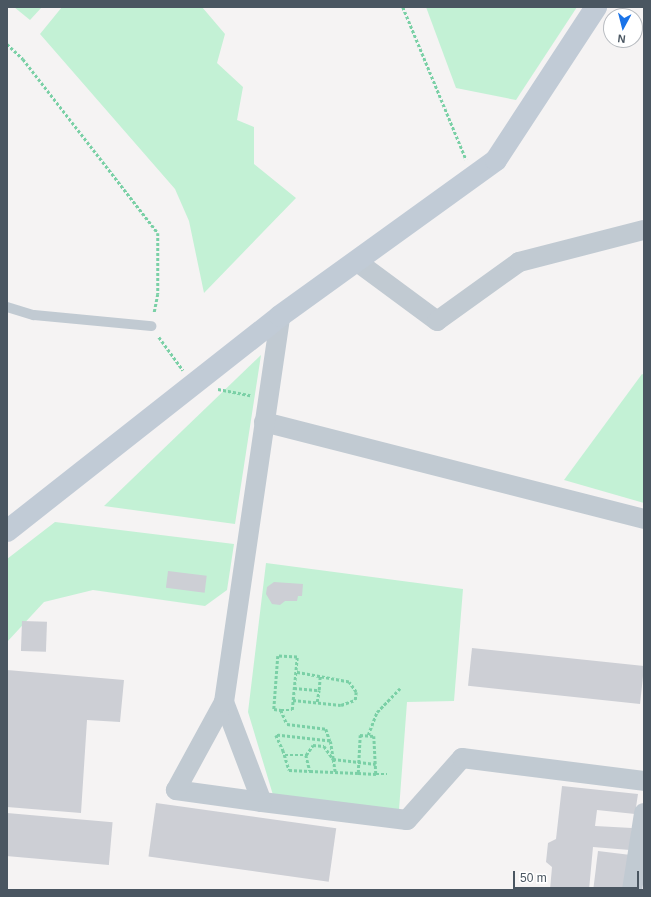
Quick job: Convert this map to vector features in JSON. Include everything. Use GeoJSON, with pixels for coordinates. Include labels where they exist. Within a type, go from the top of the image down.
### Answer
{"type":"FeatureCollection","features":[{"type":"Feature","properties":{"kind":"street"},"geometry":{"type":"LineString","coordinates":[[7,531],[280,316],[496,160],[596,7]]}},
{"type":"Feature","properties":{"kind":"street"},"geometry":{"type":"LineString","coordinates":[[356,261],[437,321],[519,262],[644,230]]}},
{"type":"Feature","properties":{"kind":"street"},"geometry":{"type":"LineString","coordinates":[[280,316],[224,702],[176,790],[407,820],[462,758],[644,781]]}},
{"type":"Feature","properties":{"kind":"street"},"geometry":{"type":"LineString","coordinates":[[264,422],[644,519]]}},
{"type":"Feature","properties":{"kind":"street"},"geometry":{"type":"LineString","coordinates":[[224,702],[262,802]]}},
{"type":"Feature","properties":{"kind":"street"},"geometry":{"type":"LineString","coordinates":[[632,890],[644,813]]}},
{"type":"Feature","properties":{"kind":"lane"},"geometry":{"type":"LineString","coordinates":[[7,307],[34,315],[151,326]]}},
{"type":"Feature","properties":{"kind":"path"},"geometry":{"type":"LineString","coordinates":[[403,7],[473,176]]}},
{"type":"Feature","properties":{"kind":"path"},"geometry":{"type":"LineString","coordinates":[[7,44],[23,58],[158,233],[158,294],[151,326],[193,384],[268,399]]}},
{"type":"Feature","properties":{"kind":"path"},"geometry":{"type":"LineString","coordinates":[[278,656],[297,657],[295,672],[292,710],[274,709],[278,656]]}},
{"type":"Feature","properties":{"kind":"path"},"geometry":{"type":"LineString","coordinates":[[293,700],[341,705],[355,700],[356,692],[349,682],[295,672]]}},
{"type":"Feature","properties":{"kind":"path"},"geometry":{"type":"LineString","coordinates":[[317,702],[320,676]]}},
{"type":"Feature","properties":{"kind":"path"},"geometry":{"type":"LineString","coordinates":[[294,688],[319,690]]}},
{"type":"Feature","properties":{"kind":"path"},"geometry":{"type":"LineString","coordinates":[[368,735],[377,712],[400,688]]}},
{"type":"Feature","properties":{"kind":"path"},"geometry":{"type":"LineString","coordinates":[[281,710],[287,724],[326,728],[330,741],[335,772]]}},
{"type":"Feature","properties":{"kind":"path"},"geometry":{"type":"LineString","coordinates":[[330,741],[276,735],[285,755],[289,770],[387,774]]}},
{"type":"Feature","properties":{"kind":"path"},"geometry":{"type":"LineString","coordinates":[[358,773],[360,735],[368,735],[374,736],[376,774]]}},
{"type":"Feature","properties":{"kind":"path"},"geometry":{"type":"LineString","coordinates":[[310,770],[306,755],[316,740]]}},
{"type":"Feature","properties":{"kind":"path"},"geometry":{"type":"LineString","coordinates":[[313,745],[324,746],[333,759],[376,764]]}},
{"type":"Feature","properties":{"kind":"path"},"geometry":{"type":"LineString","coordinates":[[285,755],[306,755]]}},
{"type":"Feature","properties":{"kind":"green space"},"geometry":{"type":"Polygon","coordinates":[[[14,7],[42,7],[30,20],[14,7]]]}},
{"type":"Feature","properties":{"kind":"green space"},"geometry":{"type":"Polygon","coordinates":[[[62,7],[202,7],[225,34],[217,63],[243,87],[237,120],[254,127],[254,164],[296,198],[204,293],[189,221],[175,189],[40,34],[62,7]]]}},
{"type":"Feature","properties":{"kind":"green space"},"geometry":{"type":"Polygon","coordinates":[[[426,7],[577,7],[516,100],[456,88],[426,7]]]}},
{"type":"Feature","properties":{"kind":"green space"},"geometry":{"type":"Polygon","coordinates":[[[261,355],[235,524],[104,506],[261,355]]]}},
{"type":"Feature","properties":{"kind":"green space"},"geometry":{"type":"Polygon","coordinates":[[[642,374],[644,375],[644,503],[564,480],[642,374]]]}},
{"type":"Feature","properties":{"kind":"green space"},"geometry":{"type":"Polygon","coordinates":[[[55,522],[234,544],[227,590],[205,606],[93,590],[44,602],[7,642],[7,559],[55,522]]]}},
{"type":"Feature","properties":{"kind":"green space"},"geometry":{"type":"Polygon","coordinates":[[[266,563],[463,589],[454,701],[407,702],[399,810],[273,795],[248,712],[266,563]]]}},
{"type":"Feature","properties":{"kind":"building"},"geometry":{"type":"Polygon","coordinates":[[[168,571],[207,576],[205,593],[166,588],[168,571]]]}},
{"type":"Feature","properties":{"kind":"building"},"geometry":{"type":"Polygon","coordinates":[[[274,582],[303,584],[302,596],[298,596],[297,601],[285,601],[280,605],[272,604],[266,594],[267,587],[274,582]]]}},
{"type":"Feature","properties":{"kind":"building"},"geometry":{"type":"Polygon","coordinates":[[[22,621],[47,622],[46,652],[21,651],[22,621]]]}},
{"type":"Feature","properties":{"kind":"building"},"geometry":{"type":"Polygon","coordinates":[[[472,648],[644,666],[640,704],[468,686],[472,648]]]}},
{"type":"Feature","properties":{"kind":"building"},"geometry":{"type":"Polygon","coordinates":[[[7,670],[124,680],[120,722],[87,720],[81,813],[7,807],[7,670]]]}},
{"type":"Feature","properties":{"kind":"building"},"geometry":{"type":"Polygon","coordinates":[[[562,786],[638,794],[635,814],[597,810],[595,826],[632,828],[630,850],[593,847],[589,890],[550,890],[552,867],[546,862],[548,843],[556,839],[562,786]]]}},
{"type":"Feature","properties":{"kind":"building"},"geometry":{"type":"Polygon","coordinates":[[[156,803],[336,828],[329,882],[148,856],[156,803]]]}},
{"type":"Feature","properties":{"kind":"building"},"geometry":{"type":"Polygon","coordinates":[[[7,813],[113,822],[109,865],[7,856],[7,813]]]}},
{"type":"Feature","properties":{"kind":"building"},"geometry":{"type":"Polygon","coordinates":[[[598,851],[631,855],[626,890],[593,890],[598,851]]]}}]}
